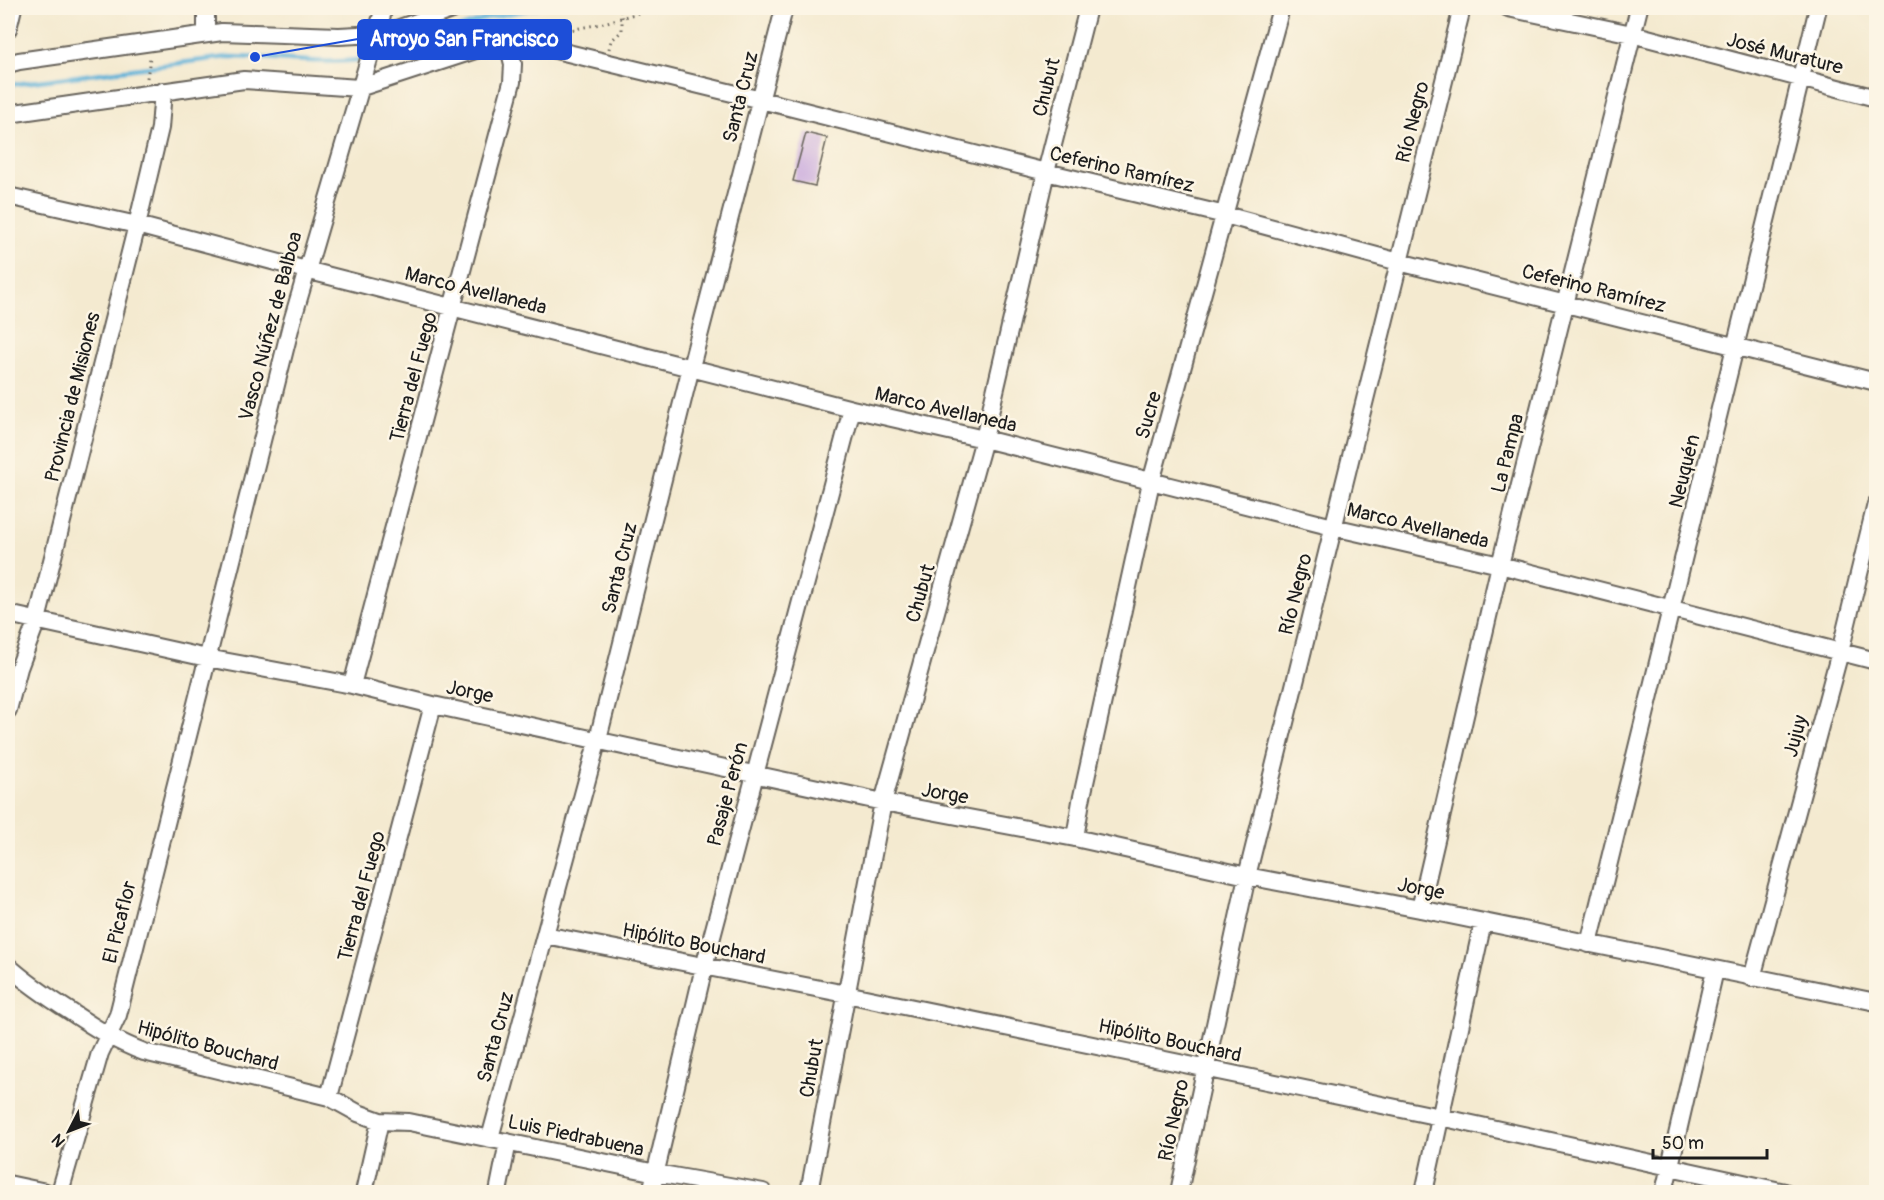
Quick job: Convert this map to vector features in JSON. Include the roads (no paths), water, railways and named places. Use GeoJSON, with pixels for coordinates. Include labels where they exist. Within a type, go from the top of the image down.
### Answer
{"type":"FeatureCollection","features":[{"type":"Feature","properties":{"kind":"street"},"geometry":{"type":"LineString","coordinates":[[8,29],[13,8]]}},
{"type":"Feature","properties":{"kind":"street"},"geometry":{"type":"LineString","coordinates":[[206,8],[206,34]]}},
{"type":"Feature","properties":{"kind":"street","name":"Vasco Núñez de Balboa"},"geometry":{"type":"LineString","coordinates":[[207,658],[306,270],[384,8]]}},
{"type":"Feature","properties":{"kind":"street"},"geometry":{"type":"LineString","coordinates":[[8,64],[222,32],[339,36],[375,40],[391,31],[457,8]]}},
{"type":"Feature","properties":{"kind":"street","name":"Santa Cruz"},"geometry":{"type":"LineString","coordinates":[[490,1138],[598,739],[691,367],[786,8]]}},
{"type":"Feature","properties":{"kind":"street","name":"Chubut"},"geometry":{"type":"LineString","coordinates":[[809,1192],[883,802],[984,439],[1046,172],[1088,8]]}},
{"type":"Feature","properties":{"kind":"street","name":"Sucre"},"geometry":{"type":"LineString","coordinates":[[1075,838],[1083,790],[1151,482],[1281,8]]}},
{"type":"Feature","properties":{"kind":"street","name":"Río Negro"},"geometry":{"type":"LineString","coordinates":[[1179,1192],[1247,876],[1462,8]]}},
{"type":"Feature","properties":{"kind":"street","name":"José Murature"},"geometry":{"type":"LineString","coordinates":[[1508,8],[1632,34],[1876,98]]}},
{"type":"Feature","properties":{"kind":"street","name":"La Pampa"},"geometry":{"type":"LineString","coordinates":[[1420,909],[1500,566],[1639,8]]}},
{"type":"Feature","properties":{"kind":"street","name":"Neuquén"},"geometry":{"type":"LineString","coordinates":[[1590,944],[1818,8]]}},
{"type":"Feature","properties":{"kind":"street","name":"Tierra del Fuego"},"geometry":{"type":"LineString","coordinates":[[352,685],[512,82],[513,64],[508,44]]}},
{"type":"Feature","properties":{"kind":"street","name":"Ceferino Ramírez"},"geometry":{"type":"LineString","coordinates":[[361,83],[488,46],[535,45],[1225,215],[1399,262],[1876,382]]}},
{"type":"Feature","properties":{"kind":"street"},"geometry":{"type":"LineString","coordinates":[[8,114],[244,80],[361,83]]}},
{"type":"Feature","properties":{"kind":"street","name":"Provincia de Misiones"},"geometry":{"type":"LineString","coordinates":[[8,710],[19,668],[37,620],[137,225],[160,128],[163,91]]}},
{"type":"Feature","properties":{"kind":"street","name":"Marco Avellaneda"},"geometry":{"type":"LineString","coordinates":[[8,196],[137,225],[852,409],[984,439],[1876,661]]}},
{"type":"Feature","properties":{"kind":"street","name":"Pasaje Perón"},"geometry":{"type":"LineString","coordinates":[[651,1192],[704,967],[852,409]]}},
{"type":"Feature","properties":{"kind":"street","name":"Jujuy"},"geometry":{"type":"LineString","coordinates":[[1752,978],[1840,652],[1876,504]]}},
{"type":"Feature","properties":{"kind":"street","name":"Jorge"},"geometry":{"type":"LineString","coordinates":[[8,615],[207,658],[352,685],[433,705],[883,802],[1075,838],[1247,876],[1876,1002]]}},
{"type":"Feature","properties":{"kind":"street","name":"El Picaflor"},"geometry":{"type":"LineString","coordinates":[[60,1192],[100,1053],[118,1015],[207,658]]}},
{"type":"Feature","properties":{"kind":"street","name":"Tierra del Fuego"},"geometry":{"type":"LineString","coordinates":[[329,1097],[433,705]]}},
{"type":"Feature","properties":{"kind":"street"},"geometry":{"type":"LineString","coordinates":[[1424,1192],[1483,922]]}},
{"type":"Feature","properties":{"kind":"street","name":"Hipólito Bouchard"},"geometry":{"type":"LineString","coordinates":[[545,935],[846,994],[1440,1117],[1785,1192]]}},
{"type":"Feature","properties":{"kind":"street","name":"Hipólito Bouchard"},"geometry":{"type":"LineString","coordinates":[[8,966],[41,993],[107,1036],[127,1046],[329,1097],[358,1113],[380,1121]]}},
{"type":"Feature","properties":{"kind":"street"},"geometry":{"type":"LineString","coordinates":[[1664,1192],[1715,970]]}},
{"type":"Feature","properties":{"kind":"street"},"geometry":{"type":"LineString","coordinates":[[364,1192],[380,1121]]}},
{"type":"Feature","properties":{"kind":"street","name":"Luis Piedrabuena"},"geometry":{"type":"LineString","coordinates":[[380,1121],[409,1122],[656,1173],[763,1192]]}},
{"type":"Feature","properties":{"kind":"street"},"geometry":{"type":"LineString","coordinates":[[498,1192],[508,1142]]}},
{"type":"Feature","properties":{"kind":"street"},"geometry":{"type":"LineString","coordinates":[[8,1184],[38,1192]]}},
{"type":"Feature","properties":{"kind":"waterway"},"geometry":{"type":"LineString","coordinates":[[374,58],[487,18],[537,8]]}},
{"type":"Feature","properties":{"kind":"waterway"},"geometry":{"type":"LineString","coordinates":[[8,85],[227,57],[330,62],[365,59]]}},
{"type":"Feature","properties":{"kind":"place","name":"Arroyo San Francisco"},"geometry":{"type":"Point","coordinates":[255,57]}}]}
